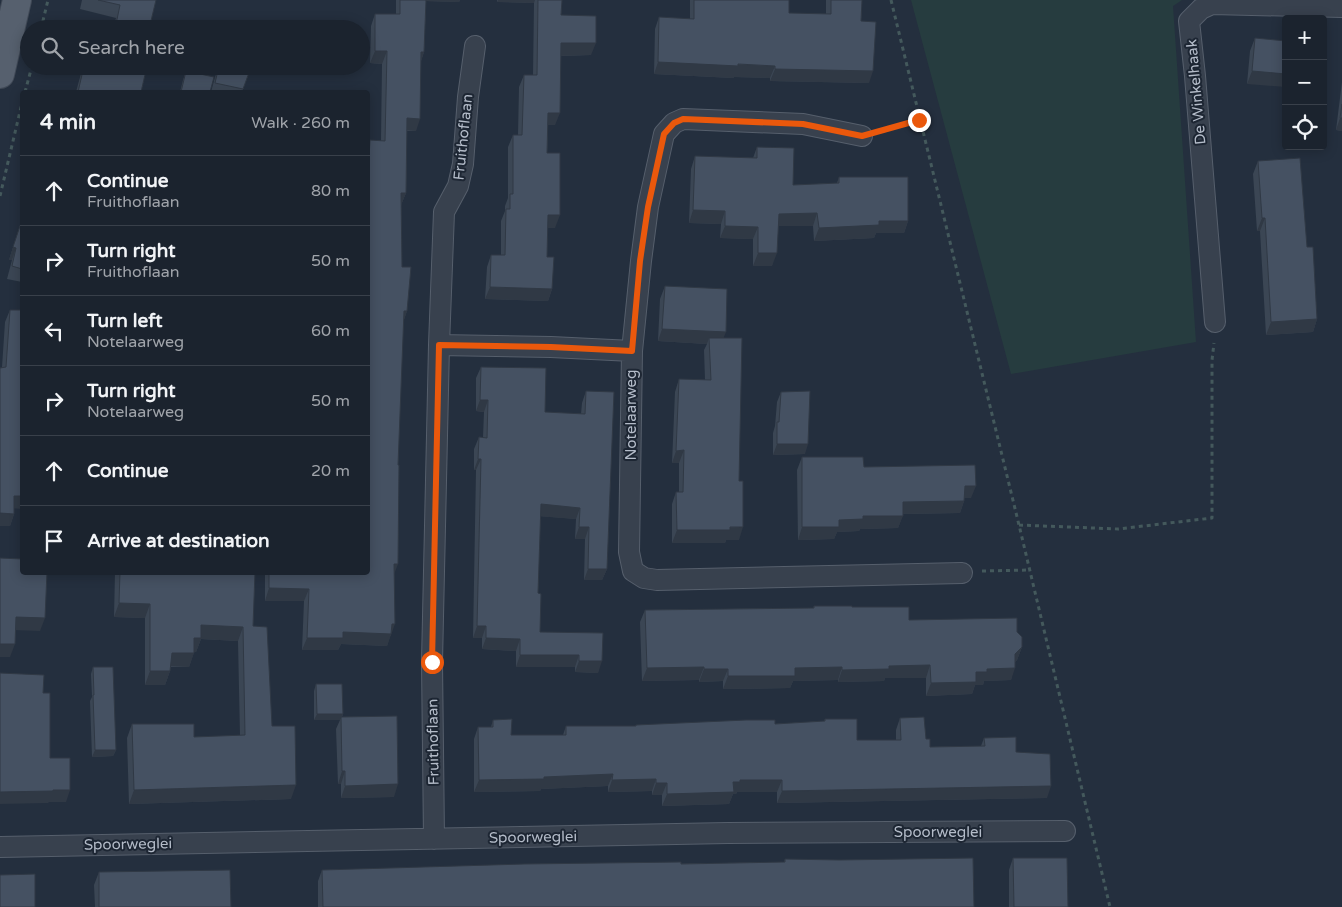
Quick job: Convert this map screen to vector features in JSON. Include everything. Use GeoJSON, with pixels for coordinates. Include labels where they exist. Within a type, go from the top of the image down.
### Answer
{"type":"FeatureCollection","features":[{"type":"Feature","properties":{"kind":"main road"},"geometry":{"type":"LineString","coordinates":[[0,74],[17,0]]}},
{"type":"Feature","properties":{"kind":"street","name":"De Winkelhaak"},"geometry":{"type":"LineString","coordinates":[[1215,322],[1189,21],[1201,9],[1212,4],[1342,7]]}},
{"type":"Feature","properties":{"kind":"street","name":"Fruithoflaan"},"geometry":{"type":"LineString","coordinates":[[434,838],[432,662],[444,212],[458,186],[464,164],[468,97],[475,46]]}},
{"type":"Feature","properties":{"kind":"street","name":"Notelaarweg"},"geometry":{"type":"LineString","coordinates":[[862,136],[803,124],[683,119],[674,123],[664,134],[648,207],[640,261],[632,351],[628,552],[632,571],[644,578],[657,580],[962,573]]}},
{"type":"Feature","properties":{"kind":"street"},"geometry":{"type":"LineString","coordinates":[[439,345],[632,351]]}},
{"type":"Feature","properties":{"kind":"street","name":"Spoorweglei"},"geometry":{"type":"LineString","coordinates":[[0,847],[728,833],[1065,831]]}},
{"type":"Feature","properties":{"kind":"path"},"geometry":{"type":"LineString","coordinates":[[43,20],[48,0]]}},
{"type":"Feature","properties":{"kind":"path"},"geometry":{"type":"LineString","coordinates":[[891,0],[1110,907]]}},
{"type":"Feature","properties":{"kind":"path"},"geometry":{"type":"LineString","coordinates":[[26,90],[30,75]]}},
{"type":"Feature","properties":{"kind":"path"},"geometry":{"type":"LineString","coordinates":[[0,196],[20,111]]}},
{"type":"Feature","properties":{"kind":"path"},"geometry":{"type":"LineString","coordinates":[[862,136],[919,120]]}},
{"type":"Feature","properties":{"kind":"path"},"geometry":{"type":"LineString","coordinates":[[1019,525],[1118,529],[1212,518],[1212,360],[1215,322]]}},
{"type":"Feature","properties":{"kind":"path"},"geometry":{"type":"LineString","coordinates":[[962,573],[1029,570]]}},
{"type":"Feature","properties":{"kind":"green space"},"geometry":{"type":"Polygon","coordinates":[[[911,0],[1182,0],[1173,6],[1196,342],[1011,374],[911,0]]]}},
{"type":"Feature","properties":{"kind":"building"},"geometry":{"type":"Polygon","coordinates":[[[98,0],[156,0],[151,20],[117,20],[120,5],[98,0]]]}},
{"type":"Feature","properties":{"kind":"building"},"geometry":{"type":"Polygon","coordinates":[[[400,0],[426,0],[424,52],[421,52],[420,119],[407,118],[406,193],[401,193],[402,267],[411,267],[407,311],[404,311],[398,465],[398,564],[394,564],[395,624],[392,624],[391,634],[343,632],[343,638],[307,638],[309,589],[269,588],[269,575],[370,575],[370,140],[385,141],[387,51],[375,51],[375,14],[400,14],[400,0]]]}},
{"type":"Feature","properties":{"kind":"building"},"geometry":{"type":"Polygon","coordinates":[[[538,0],[562,0],[561,15],[596,16],[596,43],[561,43],[560,113],[548,113],[547,153],[560,153],[560,215],[548,215],[547,257],[554,257],[552,289],[490,287],[491,255],[505,255],[506,209],[510,209],[510,194],[513,194],[513,135],[522,135],[524,75],[537,75],[538,0]]]}},
{"type":"Feature","properties":{"kind":"building"},"geometry":{"type":"Polygon","coordinates":[[[694,0],[789,0],[789,13],[831,14],[831,0],[862,0],[861,21],[876,22],[873,71],[775,69],[775,66],[658,62],[659,17],[694,19],[694,0]]]}},
{"type":"Feature","properties":{"kind":"building"},"geometry":{"type":"Polygon","coordinates":[[[1255,38],[1282,41],[1282,74],[1252,71],[1255,38]]]}},
{"type":"Feature","properties":{"kind":"building"},"geometry":{"type":"Polygon","coordinates":[[[82,75],[145,75],[141,90],[78,90],[82,75]]]}},
{"type":"Feature","properties":{"kind":"building"},"geometry":{"type":"Polygon","coordinates":[[[185,75],[214,77],[211,90],[181,90],[185,75]]]}},
{"type":"Feature","properties":{"kind":"building"},"geometry":{"type":"Polygon","coordinates":[[[217,75],[248,75],[243,89],[215,83],[217,75]]]}},
{"type":"Feature","properties":{"kind":"building"},"geometry":{"type":"Polygon","coordinates":[[[757,147],[794,148],[793,185],[839,183],[839,177],[908,177],[908,221],[879,221],[879,225],[819,228],[817,213],[779,214],[777,253],[758,253],[758,227],[725,226],[725,211],[693,210],[695,156],[757,158],[757,147]]]}},
{"type":"Feature","properties":{"kind":"building"},"geometry":{"type":"Polygon","coordinates":[[[1300,158],[1307,247],[1313,247],[1317,319],[1271,322],[1265,218],[1262,218],[1258,161],[1300,158]]]}},
{"type":"Feature","properties":{"kind":"building"},"geometry":{"type":"Polygon","coordinates":[[[20,226],[20,268],[12,266],[16,248],[13,247],[20,226]]]}},
{"type":"Feature","properties":{"kind":"building"},"geometry":{"type":"Polygon","coordinates":[[[665,286],[727,289],[726,332],[662,329],[665,286]]]}},
{"type":"Feature","properties":{"kind":"building"},"geometry":{"type":"Polygon","coordinates":[[[10,310],[20,310],[20,496],[14,496],[14,514],[0,513],[0,368],[6,367],[10,310]]]}},
{"type":"Feature","properties":{"kind":"building"},"geometry":{"type":"Polygon","coordinates":[[[709,338],[742,338],[739,481],[743,481],[743,527],[730,527],[730,530],[677,530],[676,492],[683,492],[684,450],[676,451],[679,379],[711,380],[709,338]]]}},
{"type":"Feature","properties":{"kind":"building"},"geometry":{"type":"Polygon","coordinates":[[[481,367],[546,368],[545,412],[585,414],[586,391],[614,392],[607,569],[588,569],[589,527],[579,527],[580,508],[541,504],[538,593],[541,594],[540,632],[603,633],[602,661],[579,661],[579,655],[520,655],[520,639],[486,638],[486,626],[477,626],[481,459],[478,459],[479,437],[487,438],[488,400],[480,400],[481,367]]]}},
{"type":"Feature","properties":{"kind":"building"},"geometry":{"type":"Polygon","coordinates":[[[810,391],[808,444],[777,444],[777,422],[779,422],[781,392],[810,391]]]}},
{"type":"Feature","properties":{"kind":"building"},"geometry":{"type":"Polygon","coordinates":[[[802,457],[863,457],[864,467],[975,465],[976,486],[965,486],[964,501],[903,502],[903,516],[863,516],[863,519],[839,520],[839,527],[802,527],[802,457]]]}},
{"type":"Feature","properties":{"kind":"building"},"geometry":{"type":"Polygon","coordinates":[[[0,558],[20,559],[20,575],[47,575],[45,618],[16,617],[15,644],[0,644],[0,558]]]}},
{"type":"Feature","properties":{"kind":"building"},"geometry":{"type":"Polygon","coordinates":[[[120,575],[255,575],[253,626],[267,627],[272,726],[295,726],[296,785],[134,790],[132,724],[194,724],[194,737],[245,735],[243,627],[201,625],[201,638],[194,638],[194,653],[172,653],[170,671],[150,671],[150,604],[119,603],[120,575]]]}},
{"type":"Feature","properties":{"kind":"building"},"geometry":{"type":"Polygon","coordinates":[[[814,606],[909,607],[909,620],[1017,618],[1017,632],[1022,637],[1022,647],[1015,654],[1015,668],[987,669],[987,672],[976,672],[976,682],[931,683],[930,665],[889,666],[889,669],[795,668],[795,676],[728,676],[728,669],[704,669],[704,667],[647,668],[645,610],[814,608],[814,606]]]}},
{"type":"Feature","properties":{"kind":"building"},"geometry":{"type":"Polygon","coordinates":[[[93,667],[113,667],[116,750],[95,750],[93,667]]]}},
{"type":"Feature","properties":{"kind":"building"},"geometry":{"type":"Polygon","coordinates":[[[0,673],[44,675],[43,693],[50,693],[50,758],[70,758],[70,790],[0,792],[0,673]]]}},
{"type":"Feature","properties":{"kind":"building"},"geometry":{"type":"Polygon","coordinates":[[[316,684],[342,684],[343,714],[317,714],[316,684]]]}},
{"type":"Feature","properties":{"kind":"building"},"geometry":{"type":"Polygon","coordinates":[[[397,716],[398,784],[345,786],[345,771],[342,771],[341,717],[397,716]]]}},
{"type":"Feature","properties":{"kind":"building"},"geometry":{"type":"Polygon","coordinates":[[[924,717],[926,739],[930,739],[930,747],[985,746],[984,738],[1016,737],[1016,752],[1050,754],[1051,786],[782,791],[782,780],[740,780],[740,782],[733,782],[734,792],[667,794],[667,783],[656,783],[656,779],[612,780],[613,774],[544,777],[544,779],[479,780],[478,727],[493,727],[493,720],[512,719],[511,735],[566,735],[566,726],[636,726],[746,720],[775,720],[775,724],[825,721],[825,719],[857,719],[857,740],[901,740],[900,718],[924,717]]]}},
{"type":"Feature","properties":{"kind":"building"},"geometry":{"type":"Polygon","coordinates":[[[973,858],[974,907],[323,907],[322,870],[524,864],[785,862],[785,859],[973,858]]]}},
{"type":"Feature","properties":{"kind":"building"},"geometry":{"type":"Polygon","coordinates":[[[1013,858],[1067,858],[1068,907],[1014,907],[1013,858]]]}},
{"type":"Feature","properties":{"kind":"building"},"geometry":{"type":"Polygon","coordinates":[[[230,870],[231,907],[99,907],[99,872],[230,870]]]}},
{"type":"Feature","properties":{"kind":"building"},"geometry":{"type":"Polygon","coordinates":[[[35,874],[35,907],[0,907],[0,875],[35,874]]]}},
{"type":"Feature","properties":{"kind":"route"},"geometry":{"type":"LineString","coordinates":[[432,662],[439,345],[632,351],[640,261],[648,207],[664,134],[674,123],[683,119],[803,124],[862,136],[919,120]]}}]}
